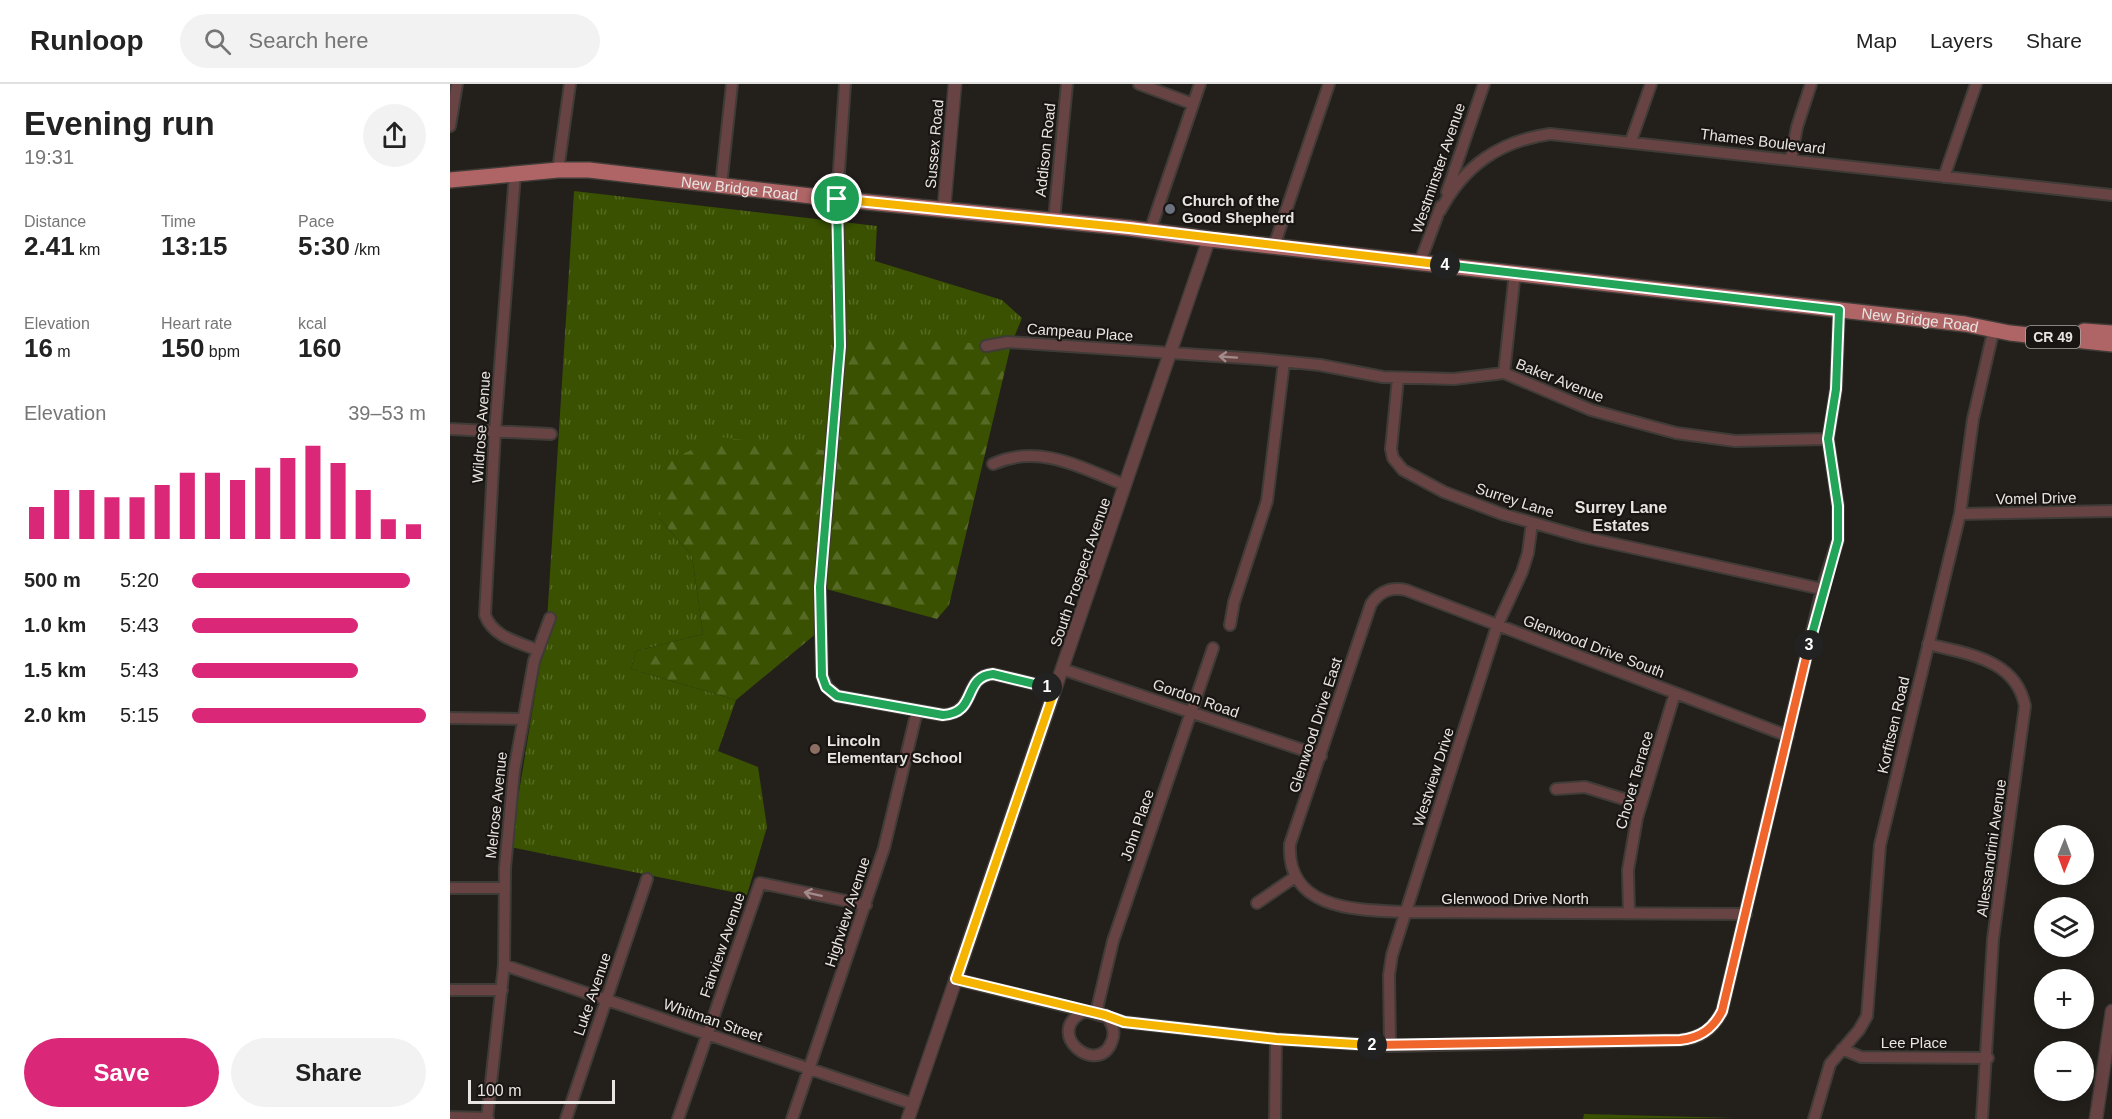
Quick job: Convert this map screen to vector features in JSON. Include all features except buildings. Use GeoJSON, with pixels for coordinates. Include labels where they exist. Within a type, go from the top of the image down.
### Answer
{"type":"FeatureCollection","features":[{"type":"Feature","properties":{"kind":"main road","name":"New Bridge Road"},"geometry":{"type":"LineString","coordinates":[[450,180],[558,170],[590,170],[1515,272],[2112,344]]}},
{"type":"Feature","properties":{"kind":"main road","name":"New Bridge Road"},"geometry":{"type":"LineString","coordinates":[[1994,328],[2011,326],[2112,333]]}},
{"type":"Feature","properties":{"kind":"street"},"geometry":{"type":"LineString","coordinates":[[450,126],[457,84]]}},
{"type":"Feature","properties":{"kind":"street"},"geometry":{"type":"LineString","coordinates":[[558,170],[570,84]]}},
{"type":"Feature","properties":{"kind":"street"},"geometry":{"type":"LineString","coordinates":[[722,186],[732,84]]}},
{"type":"Feature","properties":{"kind":"street"},"geometry":{"type":"LineString","coordinates":[[845,84],[837,199],[840,346],[820,587],[822,676],[826,687],[837,696],[943,715],[958,711],[969,699],[975,682],[986,674],[1055,689]]}},
{"type":"Feature","properties":{"kind":"street","name":"Sussex Road"},"geometry":{"type":"LineString","coordinates":[[944,208],[955,84]]}},
{"type":"Feature","properties":{"kind":"street","name":"Addison Road"},"geometry":{"type":"LineString","coordinates":[[1054,220],[1067,84]]}},
{"type":"Feature","properties":{"kind":"street"},"geometry":{"type":"LineString","coordinates":[[1140,84],[1193,104]]}},
{"type":"Feature","properties":{"kind":"street"},"geometry":{"type":"LineString","coordinates":[[1150,231],[1200,84]]}},
{"type":"Feature","properties":{"kind":"street"},"geometry":{"type":"LineString","coordinates":[[1274,246],[1329,84]]}},
{"type":"Feature","properties":{"kind":"street","name":"Westminster Avenue"},"geometry":{"type":"LineString","coordinates":[[1420,262],[1484,84]]}},
{"type":"Feature","properties":{"kind":"street"},"geometry":{"type":"LineString","coordinates":[[1631,141],[1651,84]]}},
{"type":"Feature","properties":{"kind":"street"},"geometry":{"type":"LineString","coordinates":[[1791,159],[1797,127],[1811,84]]}},
{"type":"Feature","properties":{"kind":"street"},"geometry":{"type":"LineString","coordinates":[[1944,177],[1976,84]]}},
{"type":"Feature","properties":{"kind":"street","name":"Thames Boulevard"},"geometry":{"type":"LineString","coordinates":[[1440,211],[1449,194],[1473,166],[1486,156],[1532,136],[1566,134],[2112,194]]}},
{"type":"Feature","properties":{"kind":"street","name":"Wildrose Avenue"},"geometry":{"type":"LineString","coordinates":[[515,174],[495,431],[485,615],[493,630],[537,650]]}},
{"type":"Feature","properties":{"kind":"street","name":"South Prospect Avenue"},"geometry":{"type":"LineString","coordinates":[[908,1119],[1172,353],[1209,239]]}},
{"type":"Feature","properties":{"kind":"street"},"geometry":{"type":"LineString","coordinates":[[1504,373],[1515,272]]}},
{"type":"Feature","properties":{"kind":"street"},"geometry":{"type":"LineString","coordinates":[[956,979],[1124,1022],[1276,1039],[1390,1046],[1680,1040],[1700,1035],[1708,1030],[1722,1011],[1822,589],[1838,540],[1838,506],[1828,439],[1836,389],[1839,310]]}},
{"type":"Feature","properties":{"kind":"street","name":"Korfitsen Road"},"geometry":{"type":"LineString","coordinates":[[1814,1119],[1830,1064],[1859,1030],[1868,1009],[1876,873],[1881,845],[1960,514],[1973,419],[1994,328]]}},
{"type":"Feature","properties":{"kind":"street","name":"Campeau Place"},"geometry":{"type":"LineString","coordinates":[[986,346],[1008,342],[1172,353]]}},
{"type":"Feature","properties":{"kind":"street","name":"Baker Avenue"},"geometry":{"type":"LineString","coordinates":[[1172,353],[1284,362],[1398,378],[1454,379],[1504,373],[1591,410],[1676,433],[1735,441],[1828,439]]}},
{"type":"Feature","properties":{"kind":"street"},"geometry":{"type":"LineString","coordinates":[[1230,625],[1234,602],[1266,501],[1284,362]]}},
{"type":"Feature","properties":{"kind":"street","name":"Surrey Lane"},"geometry":{"type":"LineString","coordinates":[[1398,378],[1391,449],[1397,465],[1444,492],[1532,523],[1822,589]]}},
{"type":"Feature","properties":{"kind":"street"},"geometry":{"type":"LineString","coordinates":[[450,429],[551,434]]}},
{"type":"Feature","properties":{"kind":"street"},"geometry":{"type":"LineString","coordinates":[[993,464],[1016,457],[1044,456],[1125,485]]}},
{"type":"Feature","properties":{"kind":"street","name":"Vomel Drive"},"geometry":{"type":"LineString","coordinates":[[1960,514],[2112,511]]}},
{"type":"Feature","properties":{"kind":"street","name":"Westview Drive"},"geometry":{"type":"LineString","coordinates":[[1390,1046],[1389,975],[1405,912],[1497,626],[1522,573],[1528,553],[1532,523]]}},
{"type":"Feature","properties":{"kind":"street","name":"Glenwood Drive South"},"geometry":{"type":"LineString","coordinates":[[1388,590],[1406,590],[1788,736]]}},
{"type":"Feature","properties":{"kind":"street","name":"Glenwood Drive East"},"geometry":{"type":"LineString","coordinates":[[1295,877],[1291,866],[1290,844],[1371,604],[1376,597],[1388,590]]}},
{"type":"Feature","properties":{"kind":"street","name":"Melrose Avenue"},"geometry":{"type":"LineString","coordinates":[[502,990],[507,829],[522,719],[537,650],[550,618]]}},
{"type":"Feature","properties":{"kind":"street","name":"Allessandrini Avenue"},"geometry":{"type":"LineString","coordinates":[[1928,644],[1996,663],[2019,685],[2025,706],[1993,939],[1988,1058],[1982,1119]]}},
{"type":"Feature","properties":{"kind":"street","name":"John Place"},"geometry":{"type":"LineString","coordinates":[[1095,1013],[1113,941],[1213,648]]}},
{"type":"Feature","properties":{"kind":"street","name":"Gordon Road"},"geometry":{"type":"LineString","coordinates":[[1062,669],[1321,756]]}},
{"type":"Feature","properties":{"kind":"street","name":"Chovet Terrace"},"geometry":{"type":"LineString","coordinates":[[1629,913],[1629,861],[1640,804],[1675,693]]}},
{"type":"Feature","properties":{"kind":"street","name":"Highview Avenue"},"geometry":{"type":"LineString","coordinates":[[792,1119],[866,905],[897,802],[916,711]]}},
{"type":"Feature","properties":{"kind":"street"},"geometry":{"type":"LineString","coordinates":[[450,718],[522,719]]}},
{"type":"Feature","properties":{"kind":"street"},"geometry":{"type":"LineString","coordinates":[[1556,789],[1584,787],[1640,804]]}},
{"type":"Feature","properties":{"kind":"street"},"geometry":{"type":"LineString","coordinates":[[1257,903],[1295,877]]}},
{"type":"Feature","properties":{"kind":"street","name":"Glenwood Drive North"},"geometry":{"type":"LineString","coordinates":[[1295,877],[1310,894],[1330,903],[1405,912],[1746,914]]}},
{"type":"Feature","properties":{"kind":"street","name":"Luke Avenue"},"geometry":{"type":"LineString","coordinates":[[566,1119],[647,879]]}},
{"type":"Feature","properties":{"kind":"street","name":"Fairview Avenue"},"geometry":{"type":"LineString","coordinates":[[678,1119],[760,883],[866,905]]}},
{"type":"Feature","properties":{"kind":"street"},"geometry":{"type":"LineString","coordinates":[[450,888],[505,888]]}},
{"type":"Feature","properties":{"kind":"street","name":"Whitman Street"},"geometry":{"type":"LineString","coordinates":[[504,965],[913,1104]]}},
{"type":"Feature","properties":{"kind":"street"},"geometry":{"type":"LineString","coordinates":[[450,990],[502,990],[488,1118],[450,1117]]}},
{"type":"Feature","properties":{"kind":"street"},"geometry":{"type":"LineString","coordinates":[[2096,1119],[2112,1011]]}},
{"type":"Feature","properties":{"kind":"street"},"geometry":{"type":"LineString","coordinates":[[1275,1119],[1276,1039]]}},
{"type":"Feature","properties":{"kind":"street","name":"Lee Place"},"geometry":{"type":"LineString","coordinates":[[1842,1049],[1861,1057],[1988,1058]]}},
{"type":"Feature","properties":{"kind":"green space"},"geometry":{"type":"Polygon","coordinates":[[[574,191],[877,226],[875,261],[1002,300],[1022,318],[1011,345],[836,452],[659,518],[692,556],[703,634],[636,651],[631,669],[736,700],[718,751],[758,767],[767,827],[747,895],[510,847],[547,621],[574,191]]]}},
{"type":"Feature","properties":{"kind":"green space"},"geometry":{"type":"Polygon","coordinates":[[[839,336],[1011,345],[949,605],[937,619],[826,589],[823,628],[736,700],[631,669],[636,651],[703,634],[692,556],[659,518],[663,463],[720,437],[836,452],[839,336]]]}},
{"type":"Feature","properties":{"kind":"green space"},"geometry":{"type":"Polygon","coordinates":[[[1584,1114],[1734,1118],[1583,1119],[1584,1114]]]}},
{"type":"Feature","properties":{"kind":"place","name":"Church of the Good Shepherd"},"geometry":{"type":"Point","coordinates":[1170,209]}},
{"type":"Feature","properties":{"kind":"place","name":"Lincoln Elementary School"},"geometry":{"type":"Point","coordinates":[815,749]}},
{"type":"Feature","properties":{"kind":"district","name":"Surrey Lane Estates"},"geometry":{"type":"Point","coordinates":[1621,516]}},
{"type":"Feature","properties":{"kind":"route"},"geometry":{"type":"LineString","coordinates":[[837,199],[1129,228],[1839,310],[1836,389],[1829,420],[1828,439],[1838,506],[1838,540],[1822,589],[1722,1011],[1711,1028],[1690,1039],[1680,1040],[1390,1046],[1276,1039],[1124,1022],[1105,1015],[1068,1008],[956,979],[1055,689],[986,674],[975,682],[965,705],[951,715],[943,715],[837,696],[826,687],[822,676],[820,587],[840,346],[837,199]]}}]}
